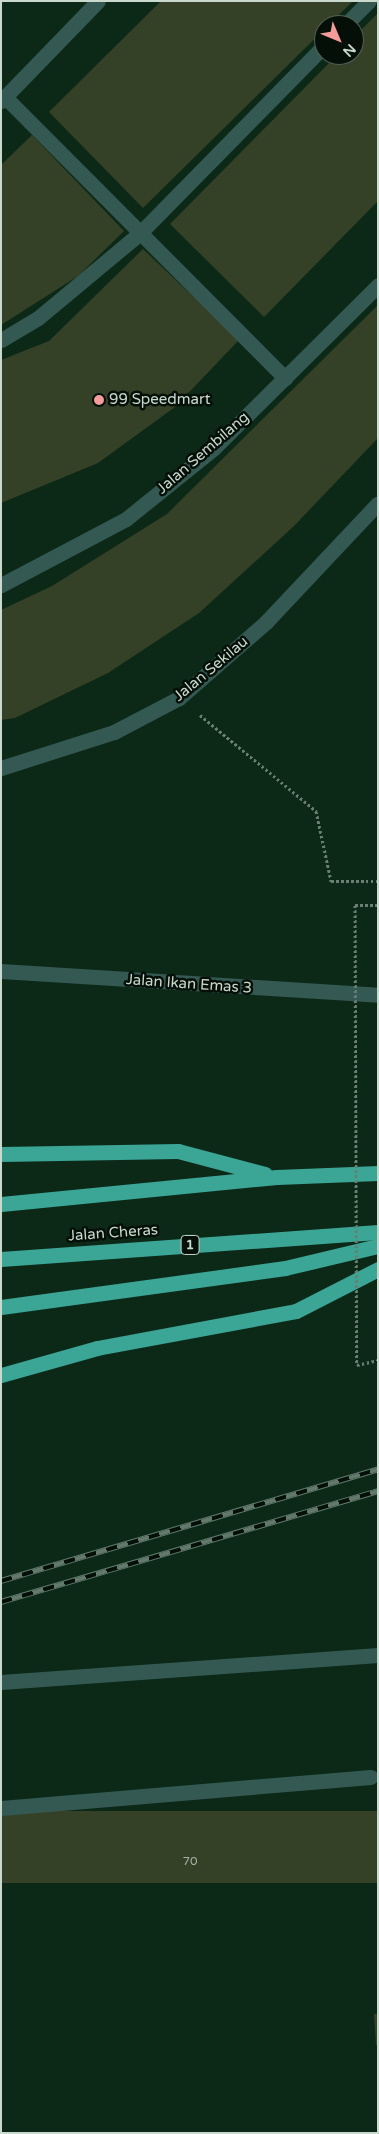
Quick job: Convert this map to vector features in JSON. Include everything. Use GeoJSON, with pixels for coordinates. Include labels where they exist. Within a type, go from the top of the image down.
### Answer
{"type":"FeatureCollection","features":[{"type":"Feature","properties":{"kind":"highway"},"geometry":{"type":"LineString","coordinates":[[1,1154],[178,1151],[277,1177]]}},
{"type":"Feature","properties":{"kind":"highway"},"geometry":{"type":"LineString","coordinates":[[1,1204],[277,1177],[378,1173]]}},
{"type":"Feature","properties":{"kind":"highway","name":"Jalan Cheras"},"geometry":{"type":"LineString","coordinates":[[1,1259],[378,1232]]}},
{"type":"Feature","properties":{"kind":"highway"},"geometry":{"type":"LineString","coordinates":[[1,1307],[285,1268],[378,1246]]}},
{"type":"Feature","properties":{"kind":"highway"},"geometry":{"type":"LineString","coordinates":[[1,1375],[97,1348],[296,1311],[378,1269]]}},
{"type":"Feature","properties":{"kind":"street"},"geometry":{"type":"LineString","coordinates":[[98,1],[3,99],[285,378]]}},
{"type":"Feature","properties":{"kind":"street"},"geometry":{"type":"LineString","coordinates":[[355,15],[369,1]]}},
{"type":"Feature","properties":{"kind":"street"},"geometry":{"type":"LineString","coordinates":[[1,340],[38,318],[140,233],[314,56]]}},
{"type":"Feature","properties":{"kind":"street","name":"Jalan Sembilang"},"geometry":{"type":"LineString","coordinates":[[1,585],[126,520],[214,448],[378,285]]}},
{"type":"Feature","properties":{"kind":"street","name":"Jalan Sekilau"},"geometry":{"type":"LineString","coordinates":[[1,768],[114,732],[179,698],[266,622],[378,503]]}},
{"type":"Feature","properties":{"kind":"street","name":"Jalan Ikan Emas 3"},"geometry":{"type":"LineString","coordinates":[[1,970],[378,995]]}},
{"type":"Feature","properties":{"kind":"street"},"geometry":{"type":"LineString","coordinates":[[1,1682],[378,1655]]}},
{"type":"Feature","properties":{"kind":"street"},"geometry":{"type":"LineString","coordinates":[[1,1808],[371,1777]]}},
{"type":"Feature","properties":{"kind":"path"},"geometry":{"type":"LineString","coordinates":[[179,698],[316,811],[332,882],[378,881]]}},
{"type":"Feature","properties":{"kind":"path"},"geometry":{"type":"LineString","coordinates":[[378,905],[355,905],[357,1364],[378,1360]]}},
{"type":"Feature","properties":{"kind":"building"},"geometry":{"type":"Polygon","coordinates":[[[161,1],[353,1],[339,15],[314,15],[314,39],[143,208],[49,112],[161,1]]]}},
{"type":"Feature","properties":{"kind":"building"},"geometry":{"type":"Polygon","coordinates":[[[378,13],[378,201],[264,317],[170,224],[327,65],[364,65],[364,27],[378,13]]]}},
{"type":"Feature","properties":{"kind":"building"},"geometry":{"type":"Polygon","coordinates":[[[32,135],[124,231],[78,276],[1,325],[1,165],[32,135]]]}},
{"type":"Feature","properties":{"kind":"building"},"geometry":{"type":"Polygon","coordinates":[[[143,249],[239,340],[175,407],[98,463],[1,503],[1,360],[49,341],[143,249]]]}},
{"type":"Feature","properties":{"kind":"building"},"geometry":{"type":"Polygon","coordinates":[[[378,305],[378,438],[294,526],[199,613],[108,673],[15,718],[1,720],[1,610],[52,586],[167,514],[378,305]]]}},
{"type":"Feature","properties":{"kind":"building"},"geometry":{"type":"Polygon","coordinates":[[[1,1811],[378,1811],[378,1883],[1,1883],[1,1811]]]}},
{"type":"Feature","properties":{"kind":"building"},"geometry":{"type":"Polygon","coordinates":[[[374,2014],[378,2014],[378,2045],[376,2045],[374,2014]]]}},
{"type":"Feature","properties":{"kind":"railway"},"geometry":{"type":"LineString","coordinates":[[1,1581],[378,1469]]}},
{"type":"Feature","properties":{"kind":"railway"},"geometry":{"type":"LineString","coordinates":[[1,1602],[378,1491]]}},
{"type":"Feature","properties":{"kind":"place","name":"99 Speedmart"},"geometry":{"type":"Point","coordinates":[99,400]}}]}
